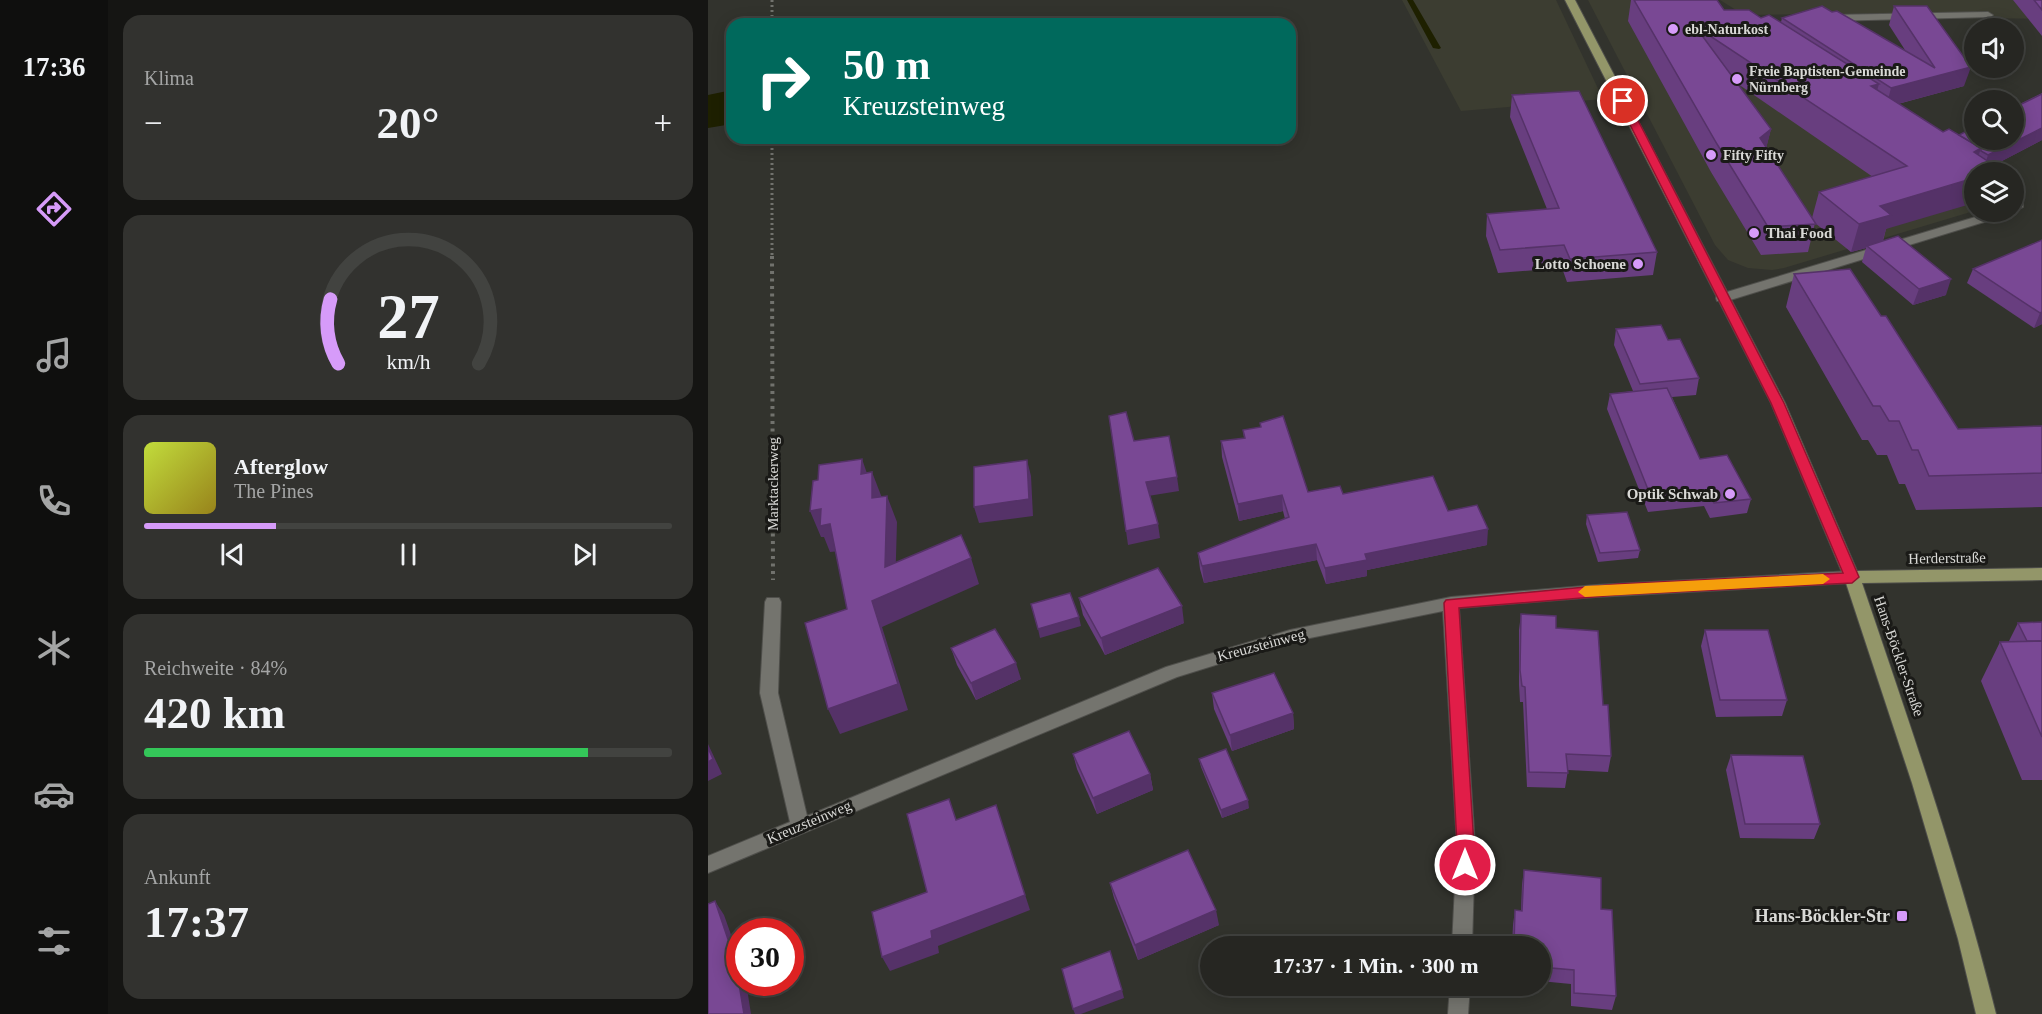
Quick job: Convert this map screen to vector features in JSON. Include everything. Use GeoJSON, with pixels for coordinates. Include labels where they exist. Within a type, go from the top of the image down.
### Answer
{"type":"FeatureCollection","features":[{"type":"Feature","properties":{"kind":"main road","name":"Hans-Böckler-Straße"},"geometry":{"type":"LineString","coordinates":[[1570,0],[1778,403],[1852,577],[1924,794],[1968,939],[1986,1014]]}},
{"type":"Feature","properties":{"kind":"main road","name":"Herderstraße"},"geometry":{"type":"LineString","coordinates":[[1852,577],[2042,574]]}},
{"type":"Feature","properties":{"kind":"street"},"geometry":{"type":"LineString","coordinates":[[1821,18],[1988,15]]}},
{"type":"Feature","properties":{"kind":"street"},"geometry":{"type":"LineString","coordinates":[[1722,298],[1970,222]]}},
{"type":"Feature","properties":{"kind":"street","name":"Kreuzsteinweg"},"geometry":{"type":"LineString","coordinates":[[708,865],[1102,701],[1207,660],[1329,627],[1451,603],[1618,590],[1852,577]]}},
{"type":"Feature","properties":{"kind":"street"},"geometry":{"type":"LineString","coordinates":[[773,602],[769,693],[800,826]]}},
{"type":"Feature","properties":{"kind":"street"},"geometry":{"type":"LineString","coordinates":[[1451,603],[1466,845],[1462,936]]}},
{"type":"Feature","properties":{"kind":"street"},"geometry":{"type":"LineString","coordinates":[[1458,1014],[1459,996]]}},
{"type":"Feature","properties":{"kind":"path"},"geometry":{"type":"LineString","coordinates":[[772,0],[772,18]]}},
{"type":"Feature","properties":{"kind":"path","name":"Marktackerweg"},"geometry":{"type":"LineString","coordinates":[[772,144],[773,602]]}},
{"type":"Feature","properties":{"kind":"shaded area"},"geometry":{"type":"Polygon","coordinates":[[[1402,0],[1556,0],[1603,99],[1461,111],[1402,0]]]}},
{"type":"Feature","properties":{"kind":"shaded area"},"geometry":{"type":"Polygon","coordinates":[[[1588,0],[1699,0],[1964,172],[1964,214],[1784,268],[1772,270],[1748,268],[1728,260],[1715,245],[1588,0]]]}},
{"type":"Feature","properties":{"kind":"shaded area"},"geometry":{"type":"Polygon","coordinates":[[[1720,0],[2042,0],[2042,19],[1982,18],[1978,12],[1744,15],[1720,0]]]}},
{"type":"Feature","properties":{"kind":"shaded area"},"geometry":{"type":"Polygon","coordinates":[[[726,91],[726,125],[708,128],[708,95],[726,91]]]}},
{"type":"Feature","properties":{"kind":"building"},"geometry":{"type":"Polygon","coordinates":[[[1634,0],[1717,0],[1724,10],[1749,10],[1761,18],[1769,15],[1879,84],[1871,86],[1943,132],[1949,129],[1964,138],[1964,150],[1978,150],[1974,152],[1989,162],[1964,162],[1964,181],[1880,206],[1891,215],[1859,224],[1819,192],[1907,166],[1695,26],[1771,129],[1760,138],[1816,224],[1768,227],[1634,0]]]}},
{"type":"Feature","properties":{"kind":"building"},"geometry":{"type":"Polygon","coordinates":[[[2034,0],[2042,0],[2042,10],[2034,0]]]}},
{"type":"Feature","properties":{"kind":"building"},"geometry":{"type":"Polygon","coordinates":[[[1822,6],[1832,12],[1837,11],[1935,68],[1894,6],[1927,6],[1964,57],[1964,69],[1891,88],[1782,18],[1822,6]]]}},
{"type":"Feature","properties":{"kind":"building"},"geometry":{"type":"Polygon","coordinates":[[[1579,91],[1657,252],[1570,259],[1564,245],[1500,250],[1487,214],[1559,208],[1512,95],[1579,91]]]}},
{"type":"Feature","properties":{"kind":"building"},"geometry":{"type":"Polygon","coordinates":[[[2042,94],[2042,128],[2024,137],[2024,103],[2042,94]]]}},
{"type":"Feature","properties":{"kind":"building"},"geometry":{"type":"Polygon","coordinates":[[[1981,150],[1998,150],[1988,155],[1981,150]]]}},
{"type":"Feature","properties":{"kind":"building"},"geometry":{"type":"Polygon","coordinates":[[[1898,236],[1951,279],[1919,289],[1867,246],[1898,236]]]}},
{"type":"Feature","properties":{"kind":"building"},"geometry":{"type":"Polygon","coordinates":[[[2042,240],[2042,312],[2040,313],[1973,269],[2042,240]]]}},
{"type":"Feature","properties":{"kind":"building"},"geometry":{"type":"Polygon","coordinates":[[[1850,269],[1881,316],[1886,316],[1958,429],[2042,426],[2042,473],[1929,476],[1918,450],[1912,450],[1899,421],[1889,421],[1880,406],[1873,406],[1794,274],[1850,269]]]}},
{"type":"Feature","properties":{"kind":"building"},"geometry":{"type":"Polygon","coordinates":[[[1661,325],[1668,340],[1680,339],[1699,378],[1640,384],[1616,329],[1661,325]]]}},
{"type":"Feature","properties":{"kind":"building"},"geometry":{"type":"Polygon","coordinates":[[[1667,388],[1700,459],[1727,455],[1751,499],[1714,503],[1708,491],[1651,497],[1610,394],[1667,388]]]}},
{"type":"Feature","properties":{"kind":"building"},"geometry":{"type":"Polygon","coordinates":[[[1126,412],[1134,441],[1169,436],[1177,477],[1146,482],[1158,524],[1126,531],[1109,416],[1126,412]]]}},
{"type":"Feature","properties":{"kind":"building"},"geometry":{"type":"Polygon","coordinates":[[[1283,416],[1308,492],[1340,486],[1343,494],[1433,476],[1448,511],[1477,505],[1488,529],[1365,554],[1367,560],[1325,568],[1316,544],[1202,566],[1198,553],[1289,517],[1282,495],[1238,504],[1221,441],[1245,438],[1243,430],[1261,427],[1260,423],[1283,416]]]}},
{"type":"Feature","properties":{"kind":"building"},"geometry":{"type":"Polygon","coordinates":[[[862,459],[861,474],[872,472],[872,498],[887,496],[885,567],[961,535],[971,558],[872,601],[898,684],[828,709],[805,623],[847,609],[830,524],[820,526],[821,509],[810,511],[813,481],[818,480],[819,465],[862,459]]]}},
{"type":"Feature","properties":{"kind":"building"},"geometry":{"type":"Polygon","coordinates":[[[1027,460],[1029,499],[974,507],[974,467],[1027,460]]]}},
{"type":"Feature","properties":{"kind":"building"},"geometry":{"type":"Polygon","coordinates":[[[1627,512],[1640,550],[1600,553],[1587,515],[1627,512]]]}},
{"type":"Feature","properties":{"kind":"building"},"geometry":{"type":"Polygon","coordinates":[[[1158,568],[1182,606],[1101,638],[1079,598],[1158,568]]]}},
{"type":"Feature","properties":{"kind":"building"},"geometry":{"type":"Polygon","coordinates":[[[1070,593],[1079,617],[1038,629],[1031,604],[1070,593]]]}},
{"type":"Feature","properties":{"kind":"building"},"geometry":{"type":"Polygon","coordinates":[[[1521,614],[1556,616],[1556,628],[1598,631],[1603,705],[1608,705],[1611,756],[1566,754],[1568,773],[1529,772],[1525,687],[1522,686],[1520,670],[1521,614]]]}},
{"type":"Feature","properties":{"kind":"building"},"geometry":{"type":"Polygon","coordinates":[[[2042,622],[2042,641],[2027,641],[2018,623],[2042,622]]]}},
{"type":"Feature","properties":{"kind":"building"},"geometry":{"type":"Polygon","coordinates":[[[995,629],[1016,663],[971,683],[951,648],[995,629]]]}},
{"type":"Feature","properties":{"kind":"building"},"geometry":{"type":"Polygon","coordinates":[[[1705,630],[1768,630],[1787,700],[1720,700],[1705,630]]]}},
{"type":"Feature","properties":{"kind":"building"},"geometry":{"type":"Polygon","coordinates":[[[2042,641],[2042,737],[2000,642],[2042,641]]]}},
{"type":"Feature","properties":{"kind":"building"},"geometry":{"type":"Polygon","coordinates":[[[1274,673],[1293,713],[1230,735],[1212,693],[1274,673]]]}},
{"type":"Feature","properties":{"kind":"building"},"geometry":{"type":"Polygon","coordinates":[[[1129,731],[1150,774],[1093,798],[1073,754],[1129,731]]]}},
{"type":"Feature","properties":{"kind":"building"},"geometry":{"type":"Polygon","coordinates":[[[708,748],[713,759],[708,762],[708,748]]]}},
{"type":"Feature","properties":{"kind":"building"},"geometry":{"type":"Polygon","coordinates":[[[1226,749],[1248,800],[1221,810],[1199,759],[1226,749]]]}},
{"type":"Feature","properties":{"kind":"building"},"geometry":{"type":"Polygon","coordinates":[[[1731,755],[1803,756],[1820,824],[1745,824],[1731,755]]]}},
{"type":"Feature","properties":{"kind":"building"},"geometry":{"type":"Polygon","coordinates":[[[949,799],[956,820],[996,805],[1025,895],[931,931],[932,938],[882,957],[872,912],[927,892],[907,814],[949,799]]]}},
{"type":"Feature","properties":{"kind":"building"},"geometry":{"type":"Polygon","coordinates":[[[1188,850],[1216,910],[1135,945],[1110,883],[1188,850]]]}},
{"type":"Feature","properties":{"kind":"building"},"geometry":{"type":"Polygon","coordinates":[[[1524,870],[1601,878],[1601,909],[1612,910],[1616,996],[1574,993],[1574,970],[1551,968],[1551,936],[1514,936],[1515,910],[1522,911],[1524,870]]]}},
{"type":"Feature","properties":{"kind":"building"},"geometry":{"type":"Polygon","coordinates":[[[715,901],[726,933],[726,996],[741,996],[744,1014],[708,1014],[708,904],[715,901]]]}},
{"type":"Feature","properties":{"kind":"building"},"geometry":{"type":"Polygon","coordinates":[[[1110,951],[1122,990],[1073,1009],[1062,969],[1110,951]]]}},
{"type":"Feature","properties":{"kind":"waterway"},"geometry":{"type":"LineString","coordinates":[[1410,0],[1437,48]]}},
{"type":"Feature","properties":{"kind":"slow traffic"},"geometry":{"type":"LineString","coordinates":[[1585,592],[1823,579]]}},
{"type":"Feature","properties":{"kind":"place","name":"ebl-Naturkost"},"geometry":{"type":"Point","coordinates":[1673,29]}},
{"type":"Feature","properties":{"kind":"place","name":"Freie Baptisten-Gemeinde Nürnberg"},"geometry":{"type":"Point","coordinates":[1737,79]}},
{"type":"Feature","properties":{"kind":"place","name":"Fifty Fifty"},"geometry":{"type":"Point","coordinates":[1711,155]}},
{"type":"Feature","properties":{"kind":"place","name":"Thai Food"},"geometry":{"type":"Point","coordinates":[1754,233]}},
{"type":"Feature","properties":{"kind":"place","name":"Lotto Schoene"},"geometry":{"type":"Point","coordinates":[1638,264]}},
{"type":"Feature","properties":{"kind":"place","name":"Optik Schwab"},"geometry":{"type":"Point","coordinates":[1730,494]}},
{"type":"Feature","properties":{"kind":"place","name":"Hans-Böckler-Str"},"geometry":{"type":"Point","coordinates":[1902,916]}},
{"type":"Feature","properties":{"kind":"route"},"geometry":{"type":"LineString","coordinates":[[1465,865],[1466,845],[1451,603],[1663,587],[1852,577],[1778,403],[1722,298],[1623,101]]}}]}
